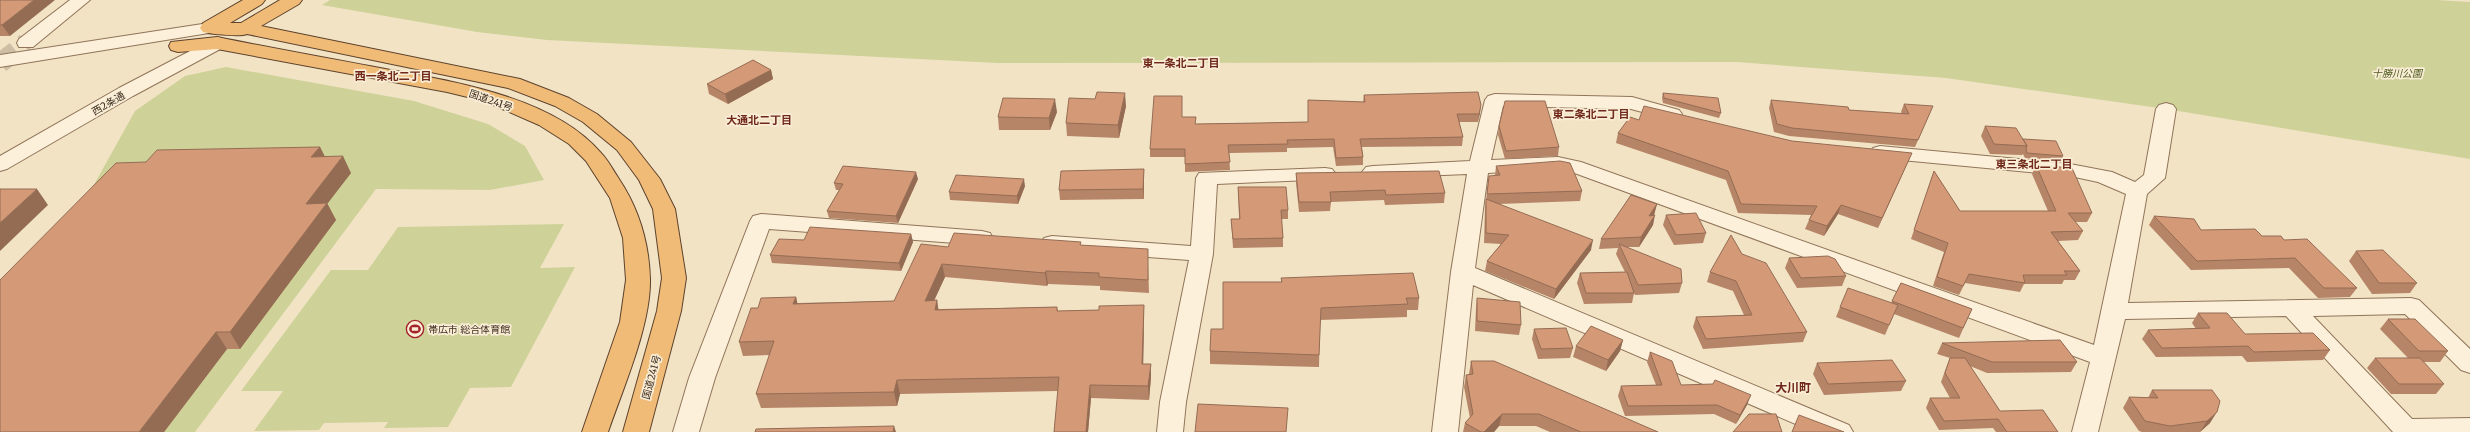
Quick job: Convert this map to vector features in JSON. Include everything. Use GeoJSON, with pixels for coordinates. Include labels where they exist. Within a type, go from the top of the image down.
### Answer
{"type":"FeatureCollection","features":[{"type":"Feature","properties":{"kind":"highway","name":"国道241号"},"geometry":{"type":"LineString","coordinates":[[178,46],[213,35],[256,0]]}},
{"type":"Feature","properties":{"kind":"highway"},"geometry":{"type":"LineString","coordinates":[[213,35],[244,28],[293,0]]}},
{"type":"Feature","properties":{"kind":"highway","name":"国道241号"},"geometry":{"type":"LineString","coordinates":[[244,28],[513,82],[562,102],[585,115],[624,146],[649,179],[664,209],[674,278],[669,311],[636,432]]}},
{"type":"Feature","properties":{"kind":"highway","name":"国道241号"},"geometry":{"type":"LineString","coordinates":[[213,35],[491,97],[546,121],[576,140],[594,157],[621,198],[634,238],[638,280],[632,322],[595,432]]}},
{"type":"Feature","properties":{"kind":"street"},"geometry":{"type":"LineString","coordinates":[[26,43],[81,0]]}},
{"type":"Feature","properties":{"kind":"street"},"geometry":{"type":"LineString","coordinates":[[0,61],[213,35]]}},
{"type":"Feature","properties":{"kind":"street","name":"西2条通"},"geometry":{"type":"LineString","coordinates":[[0,165],[126,92],[213,35]]}},
{"type":"Feature","properties":{"kind":"street"},"geometry":{"type":"LineString","coordinates":[[0,76],[178,46]]}},
{"type":"Feature","properties":{"kind":"street","name":"西2条通"},"geometry":{"type":"LineString","coordinates":[[0,150],[178,46]]}},
{"type":"Feature","properties":{"kind":"street"},"geometry":{"type":"LineString","coordinates":[[1445,432],[1463,272],[1478,169],[1495,100],[1632,103],[1692,118]]}},
{"type":"Feature","properties":{"kind":"street"},"geometry":{"type":"LineString","coordinates":[[2085,432],[2115,311],[2137,192],[2154,178],[2166,109]]}},
{"type":"Feature","properties":{"kind":"street"},"geometry":{"type":"LineString","coordinates":[[1859,150],[2070,170],[2104,177],[2137,192]]}},
{"type":"Feature","properties":{"kind":"street"},"geometry":{"type":"LineString","coordinates":[[1170,432],[1173,402],[1202,254],[1207,178],[1478,169],[1558,163],[1574,166],[2104,358]]}},
{"type":"Feature","properties":{"kind":"street"},"geometry":{"type":"LineString","coordinates":[[686,432],[702,378],[760,222],[1005,239]]}},
{"type":"Feature","properties":{"kind":"street"},"geometry":{"type":"LineString","coordinates":[[1029,241],[1202,254]]}},
{"type":"Feature","properties":{"kind":"street"},"geometry":{"type":"LineString","coordinates":[[1463,272],[1840,432]]}},
{"type":"Feature","properties":{"kind":"street"},"geometry":{"type":"LineString","coordinates":[[2115,311],[2411,306],[2470,364]]}},
{"type":"Feature","properties":{"kind":"street"},"geometry":{"type":"LineString","coordinates":[[2292,308],[2406,429],[2470,428]]}},
{"type":"Feature","properties":{"kind":"green space","name":"十勝川公園"},"geometry":{"type":"Polygon","coordinates":[[[330,0],[2436,0],[2470,2],[2470,159],[2166,109],[1946,78],[1737,62],[997,63],[547,40],[477,32],[322,5],[330,0]]]}},
{"type":"Feature","properties":{"kind":"green space"},"geometry":{"type":"Polygon","coordinates":[[[226,67],[414,101],[488,124],[525,146],[544,180],[490,190],[376,189],[195,432],[0,432],[86,199],[135,111],[185,76],[226,67]]]}},
{"type":"Feature","properties":{"kind":"green space","name":"帯広市 総合体育館"},"geometry":{"type":"Polygon","coordinates":[[[564,224],[540,268],[575,267],[511,387],[470,388],[448,427],[384,428],[388,422],[324,423],[319,430],[254,431],[283,391],[241,391],[331,270],[368,270],[398,227],[564,224]]]}},
{"type":"Feature","properties":{"kind":"building"},"geometry":{"type":"Polygon","coordinates":[[[0,0],[34,0],[0,25],[0,0]]]}},
{"type":"Feature","properties":{"kind":"building"},"geometry":{"type":"Polygon","coordinates":[[[753,60],[771,70],[725,94],[707,84],[753,60]]]}},
{"type":"Feature","properties":{"kind":"building"},"geometry":{"type":"Polygon","coordinates":[[[1097,92],[1125,93],[1118,125],[1066,123],[1069,98],[1095,99],[1097,92]]]}},
{"type":"Feature","properties":{"kind":"building"},"geometry":{"type":"Polygon","coordinates":[[[1478,92],[1481,105],[1479,114],[1457,114],[1463,137],[1360,139],[1363,157],[1336,158],[1334,139],[1287,140],[1288,144],[1228,145],[1230,162],[1185,164],[1185,149],[1150,149],[1154,96],[1182,96],[1182,117],[1196,117],[1195,124],[1308,122],[1308,100],[1365,102],[1364,95],[1478,92]]]}},
{"type":"Feature","properties":{"kind":"building"},"geometry":{"type":"Polygon","coordinates":[[[1663,93],[1718,98],[1721,113],[1664,98],[1663,93]]]}},
{"type":"Feature","properties":{"kind":"building"},"geometry":{"type":"Polygon","coordinates":[[[1003,98],[1055,99],[1049,118],[998,117],[1003,98]]]}},
{"type":"Feature","properties":{"kind":"building"},"geometry":{"type":"Polygon","coordinates":[[[1771,100],[1848,107],[1849,110],[1909,114],[1904,104],[1933,106],[1918,140],[1792,128],[1777,124],[1771,100]]]}},
{"type":"Feature","properties":{"kind":"building"},"geometry":{"type":"Polygon","coordinates":[[[1505,101],[1545,101],[1559,147],[1506,151],[1499,126],[1505,101]]]}},
{"type":"Feature","properties":{"kind":"building"},"geometry":{"type":"Polygon","coordinates":[[[1644,106],[1792,141],[1912,153],[1882,218],[1841,205],[1827,226],[1809,220],[1817,206],[1741,204],[1728,171],[1618,133],[1630,117],[1639,120],[1644,106]]]}},
{"type":"Feature","properties":{"kind":"building"},"geometry":{"type":"Polygon","coordinates":[[[1985,126],[2016,128],[2027,146],[1994,144],[1985,126]]]}},
{"type":"Feature","properties":{"kind":"building"},"geometry":{"type":"Polygon","coordinates":[[[2023,139],[2056,141],[2063,156],[2027,153],[2027,146],[2023,139]]]}},
{"type":"Feature","properties":{"kind":"building"},"geometry":{"type":"Polygon","coordinates":[[[320,147],[311,157],[343,156],[306,204],[327,203],[230,332],[216,332],[139,432],[0,432],[0,280],[116,163],[146,162],[157,150],[320,147]]]}},
{"type":"Feature","properties":{"kind":"building"},"geometry":{"type":"Polygon","coordinates":[[[1560,161],[1570,163],[1582,191],[1487,194],[1489,176],[1500,175],[1496,166],[1560,161]]]}},
{"type":"Feature","properties":{"kind":"building"},"geometry":{"type":"Polygon","coordinates":[[[2036,165],[2072,168],[2092,213],[2068,213],[2083,231],[2051,232],[2080,271],[2064,271],[2067,275],[2023,275],[2025,283],[1969,274],[1963,286],[1937,277],[1948,243],[1914,230],[1934,171],[1960,211],[2056,211],[2036,165]]]}},
{"type":"Feature","properties":{"kind":"building"},"geometry":{"type":"Polygon","coordinates":[[[843,166],[916,172],[896,216],[827,211],[843,184],[834,183],[843,166]]]}},
{"type":"Feature","properties":{"kind":"building"},"geometry":{"type":"Polygon","coordinates":[[[1144,169],[1143,189],[1059,190],[1061,171],[1144,169]]]}},
{"type":"Feature","properties":{"kind":"building"},"geometry":{"type":"Polygon","coordinates":[[[1439,171],[1445,193],[1386,195],[1385,190],[1330,192],[1331,202],[1299,202],[1296,173],[1439,171]]]}},
{"type":"Feature","properties":{"kind":"building"},"geometry":{"type":"Polygon","coordinates":[[[956,175],[1024,179],[1017,196],[949,192],[956,175]]]}},
{"type":"Feature","properties":{"kind":"building"},"geometry":{"type":"Polygon","coordinates":[[[1238,187],[1286,187],[1288,210],[1281,210],[1283,238],[1233,239],[1231,219],[1240,219],[1238,187]]]}},
{"type":"Feature","properties":{"kind":"building"},"geometry":{"type":"Polygon","coordinates":[[[0,189],[37,189],[0,223],[0,189]]]}},
{"type":"Feature","properties":{"kind":"building"},"geometry":{"type":"Polygon","coordinates":[[[1631,195],[1657,204],[1649,216],[1655,215],[1641,237],[1601,239],[1631,195]]]}},
{"type":"Feature","properties":{"kind":"building"},"geometry":{"type":"Polygon","coordinates":[[[1486,199],[1593,240],[1556,289],[1487,261],[1509,235],[1486,233],[1486,199]]]}},
{"type":"Feature","properties":{"kind":"building"},"geometry":{"type":"Polygon","coordinates":[[[1696,213],[1706,233],[1676,235],[1666,215],[1696,213]]]}},
{"type":"Feature","properties":{"kind":"building"},"geometry":{"type":"Polygon","coordinates":[[[2154,216],[2194,219],[2201,230],[2255,229],[2262,236],[2281,236],[2284,240],[2307,239],[2357,288],[2324,288],[2295,258],[2197,261],[2154,216]]]}},
{"type":"Feature","properties":{"kind":"building"},"geometry":{"type":"Polygon","coordinates":[[[810,227],[911,234],[899,263],[770,255],[779,239],[804,240],[810,227]]]}},
{"type":"Feature","properties":{"kind":"building"},"geometry":{"type":"Polygon","coordinates":[[[954,233],[1081,242],[1080,245],[1148,249],[1148,280],[1099,277],[1099,273],[1046,271],[1045,273],[942,264],[925,301],[937,300],[935,310],[1057,307],[1057,311],[1099,310],[1099,306],[1144,305],[1142,364],[1151,364],[1148,386],[1090,385],[1086,432],[1054,432],[1059,377],[897,380],[894,392],[756,394],[774,341],[739,342],[751,308],[758,308],[761,298],[796,297],[793,304],[894,301],[921,244],[948,247],[954,233]]]}},
{"type":"Feature","properties":{"kind":"building"},"geometry":{"type":"Polygon","coordinates":[[[1731,235],[1742,254],[1766,263],[1807,332],[1706,339],[1696,317],[1752,315],[1736,281],[1710,272],[1731,235]]]}},
{"type":"Feature","properties":{"kind":"building"},"geometry":{"type":"Polygon","coordinates":[[[1619,244],[1681,269],[1682,283],[1638,285],[1619,244]]]}},
{"type":"Feature","properties":{"kind":"building"},"geometry":{"type":"Polygon","coordinates":[[[2383,250],[2417,283],[2379,283],[2356,251],[2383,250]]]}},
{"type":"Feature","properties":{"kind":"building"},"geometry":{"type":"Polygon","coordinates":[[[1828,256],[1835,259],[1846,276],[1801,278],[1789,258],[1828,256]]]}},
{"type":"Feature","properties":{"kind":"building"},"geometry":{"type":"Polygon","coordinates":[[[1627,272],[1634,293],[1586,293],[1580,273],[1627,272]]]}},
{"type":"Feature","properties":{"kind":"building"},"geometry":{"type":"Polygon","coordinates":[[[1413,273],[1419,298],[1406,298],[1408,304],[1321,308],[1319,355],[1210,351],[1211,329],[1223,329],[1223,282],[1282,282],[1281,278],[1413,273]]]}},
{"type":"Feature","properties":{"kind":"building"},"geometry":{"type":"Polygon","coordinates":[[[1901,283],[1972,309],[1963,328],[1892,301],[1901,283]]]}},
{"type":"Feature","properties":{"kind":"building"},"geometry":{"type":"Polygon","coordinates":[[[1848,288],[1898,305],[1889,325],[1840,307],[1848,288]]]}},
{"type":"Feature","properties":{"kind":"building"},"geometry":{"type":"Polygon","coordinates":[[[1477,298],[1520,302],[1521,325],[1477,321],[1477,298]]]}},
{"type":"Feature","properties":{"kind":"building"},"geometry":{"type":"Polygon","coordinates":[[[2198,313],[2227,313],[2245,334],[2313,333],[2330,350],[2254,352],[2248,346],[2162,348],[2148,330],[2210,328],[2198,313]]]}},
{"type":"Feature","properties":{"kind":"building"},"geometry":{"type":"Polygon","coordinates":[[[2388,319],[2415,319],[2448,351],[2419,351],[2388,319]]]}},
{"type":"Feature","properties":{"kind":"building"},"geometry":{"type":"Polygon","coordinates":[[[1591,326],[1623,340],[1608,360],[1576,346],[1591,326]]]}},
{"type":"Feature","properties":{"kind":"building"},"geometry":{"type":"Polygon","coordinates":[[[1566,328],[1573,348],[1541,349],[1534,329],[1566,328]]]}},
{"type":"Feature","properties":{"kind":"building"},"geometry":{"type":"Polygon","coordinates":[[[2060,340],[2077,362],[1992,362],[1942,343],[2060,340]]]}},
{"type":"Feature","properties":{"kind":"building"},"geometry":{"type":"Polygon","coordinates":[[[1650,352],[1672,361],[1681,385],[1713,384],[1715,380],[1751,395],[1740,415],[1717,405],[1628,406],[1621,386],[1662,385],[1650,352]]]}},
{"type":"Feature","properties":{"kind":"building"},"geometry":{"type":"Polygon","coordinates":[[[1950,358],[1965,358],[2000,411],[2043,410],[2058,432],[2007,432],[1998,419],[1944,421],[1930,398],[1960,398],[1945,373],[1950,358]]]}},
{"type":"Feature","properties":{"kind":"building"},"geometry":{"type":"Polygon","coordinates":[[[2375,358],[2420,358],[2444,384],[2399,384],[2375,358]]]}},
{"type":"Feature","properties":{"kind":"building"},"geometry":{"type":"Polygon","coordinates":[[[1892,360],[1906,381],[1828,384],[1817,363],[1892,360]]]}},
{"type":"Feature","properties":{"kind":"building"},"geometry":{"type":"Polygon","coordinates":[[[1471,361],[1494,361],[1658,432],[1581,432],[1539,414],[1502,414],[1484,432],[1481,432],[1465,423],[1473,414],[1466,375],[1473,374],[1471,361]]]}},
{"type":"Feature","properties":{"kind":"building"},"geometry":{"type":"Polygon","coordinates":[[[2152,390],[2212,390],[2220,401],[2217,412],[2207,421],[2170,426],[2145,421],[2129,397],[2158,398],[2152,390]]]}},
{"type":"Feature","properties":{"kind":"building"},"geometry":{"type":"Polygon","coordinates":[[[1198,404],[1288,408],[1286,432],[1195,432],[1198,404]]]}},
{"type":"Feature","properties":{"kind":"building"},"geometry":{"type":"Polygon","coordinates":[[[1749,414],[1776,414],[1782,432],[1733,432],[1749,414]]]}},
{"type":"Feature","properties":{"kind":"building"},"geometry":{"type":"Polygon","coordinates":[[[1799,415],[1844,432],[1792,432],[1799,415]]]}},
{"type":"Feature","properties":{"kind":"building"},"geometry":{"type":"Polygon","coordinates":[[[894,426],[893,432],[755,432],[756,429],[894,426]]]}},
{"type":"Feature","properties":{"kind":"tunnel"},"geometry":{"type":"LineString","coordinates":[[0,63],[26,43]]}},
{"type":"Feature","properties":{"kind":"place","name":"帯広市 総合体育館"},"geometry":{"type":"Point","coordinates":[415,329]}},
{"type":"Feature","properties":{"kind":"district","name":"東一条北二丁目"},"geometry":{"type":"Point","coordinates":[1181,63]}},
{"type":"Feature","properties":{"kind":"district","name":"西一条北二丁目"},"geometry":{"type":"Point","coordinates":[393,76]}},
{"type":"Feature","properties":{"kind":"district","name":"東二条北二丁目"},"geometry":{"type":"Point","coordinates":[1591,114]}},
{"type":"Feature","properties":{"kind":"district","name":"大通北二丁目"},"geometry":{"type":"Point","coordinates":[759,120]}},
{"type":"Feature","properties":{"kind":"district","name":"東三条北二丁目"},"geometry":{"type":"Point","coordinates":[2034,164]}},
{"type":"Feature","properties":{"kind":"district","name":"大川町"},"geometry":{"type":"Point","coordinates":[1793,388]}}]}
